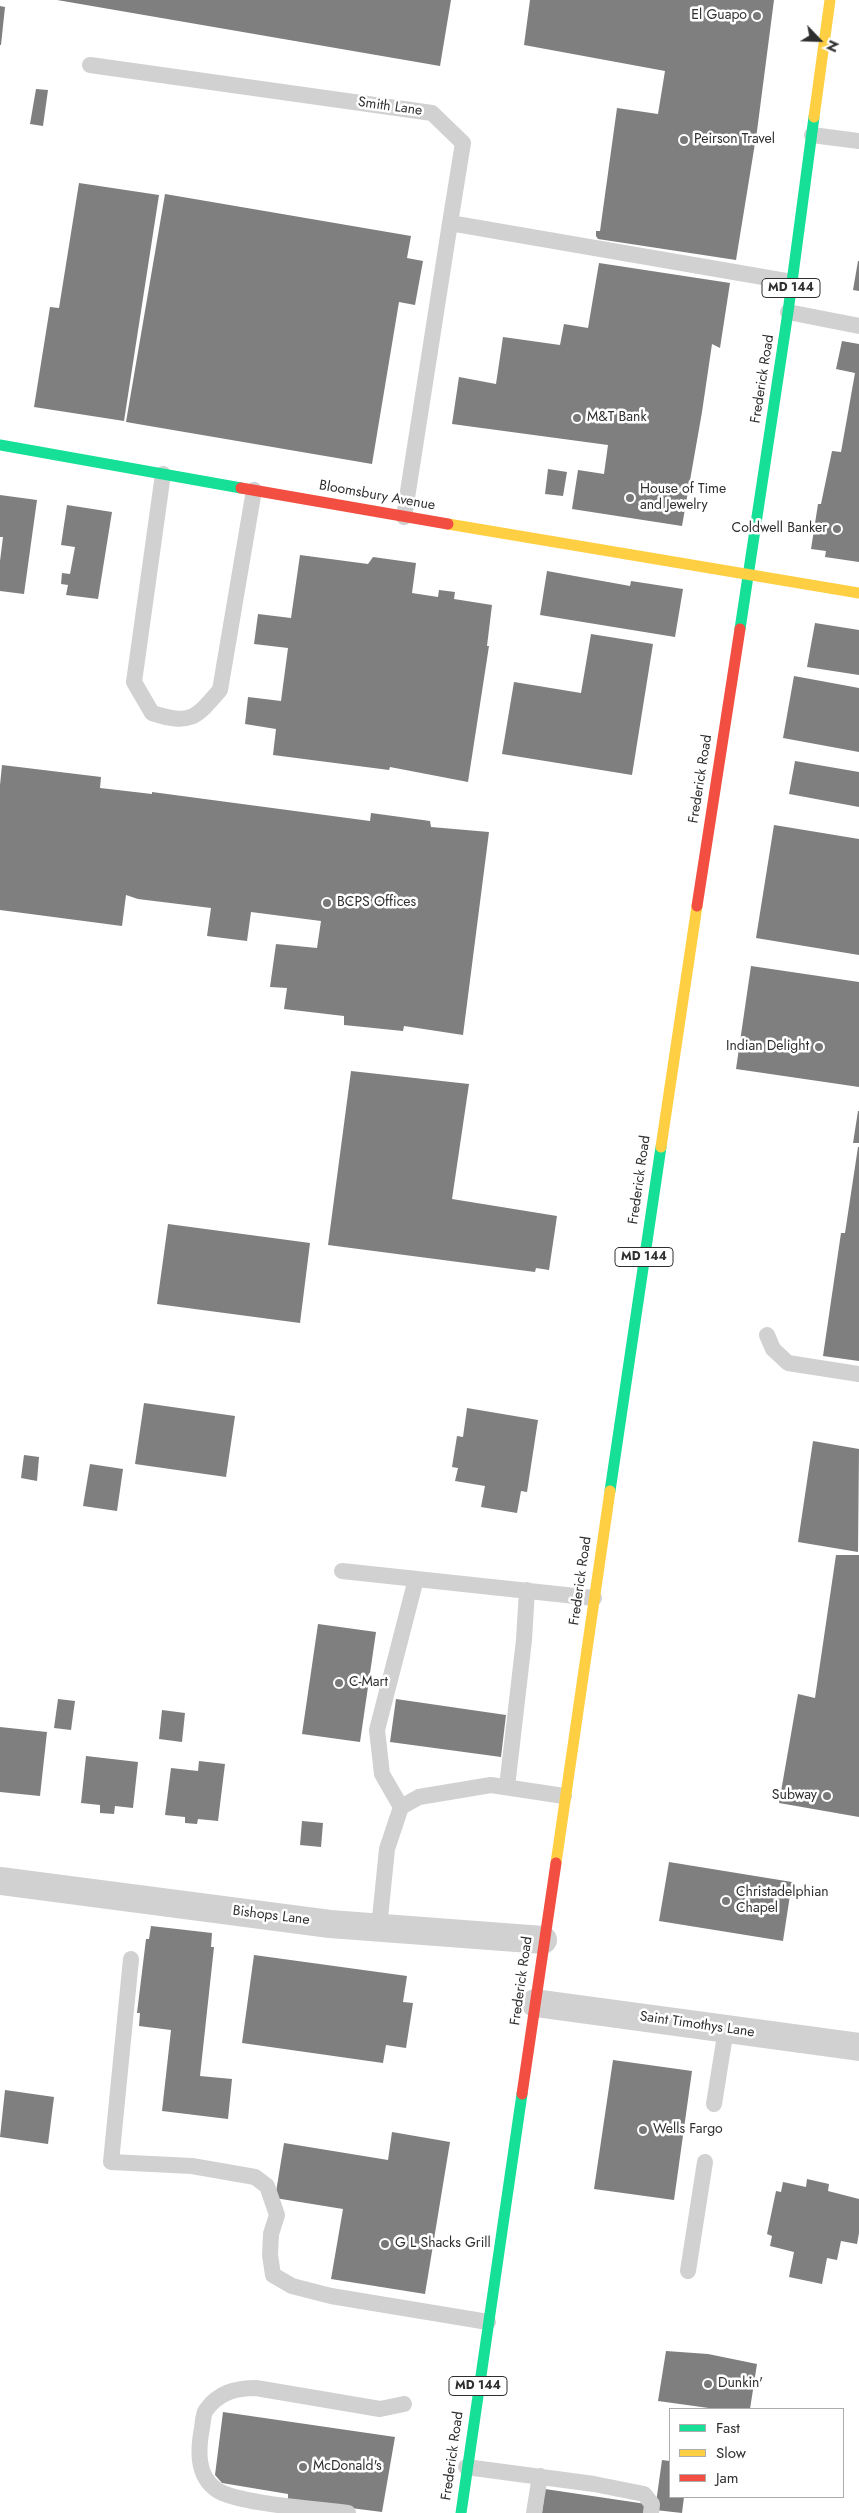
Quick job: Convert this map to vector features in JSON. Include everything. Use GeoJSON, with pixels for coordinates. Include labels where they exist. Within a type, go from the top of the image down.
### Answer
{"type":"FeatureCollection","features":[{"type":"Feature","properties":{"kind":"main road","name":"Frederick Road"},"geometry":{"type":"LineString","coordinates":[[461,2513],[466,2467],[668,1090],[788,312],[830,0]]}},
{"type":"Feature","properties":{"kind":"main road","name":"Bloomsbury Avenue"},"geometry":{"type":"LineString","coordinates":[[0,445],[859,593]]}},
{"type":"Feature","properties":{"kind":"street","name":"Bishops Lane"},"geometry":{"type":"LineString","coordinates":[[0,1881],[330,1924],[543,1940]]}},
{"type":"Feature","properties":{"kind":"street","name":"Saint Timothys Lane"},"geometry":{"type":"LineString","coordinates":[[535,2003],[859,2047]]}},
{"type":"Feature","properties":{"kind":"lane","name":"Smith Lane"},"geometry":{"type":"LineString","coordinates":[[90,65],[432,113],[463,143],[450,224]]}},
{"type":"Feature","properties":{"kind":"lane"},"geometry":{"type":"LineString","coordinates":[[812,135],[859,141]]}},
{"type":"Feature","properties":{"kind":"lane"},"geometry":{"type":"LineString","coordinates":[[404,516],[450,224],[792,282]]}},
{"type":"Feature","properties":{"kind":"lane"},"geometry":{"type":"LineString","coordinates":[[788,312],[859,326]]}},
{"type":"Feature","properties":{"kind":"lane"},"geometry":{"type":"LineString","coordinates":[[163,474],[134,682],[152,713],[174,720],[198,715],[220,690],[254,490]]}},
{"type":"Feature","properties":{"kind":"lane"},"geometry":{"type":"LineString","coordinates":[[768,1335],[773,1348],[788,1363],[859,1374]]}},
{"type":"Feature","properties":{"kind":"lane"},"geometry":{"type":"LineString","coordinates":[[342,1571],[594,1598]]}},
{"type":"Feature","properties":{"kind":"lane"},"geometry":{"type":"LineString","coordinates":[[401,1807],[382,1774],[378,1730],[416,1578]]}},
{"type":"Feature","properties":{"kind":"lane"},"geometry":{"type":"LineString","coordinates":[[507,1787],[524,1640],[527,1590]]}},
{"type":"Feature","properties":{"kind":"lane"},"geometry":{"type":"LineString","coordinates":[[379,1928],[387,1850],[401,1807],[419,1798],[491,1785],[564,1796]]}},
{"type":"Feature","properties":{"kind":"lane"},"geometry":{"type":"LineString","coordinates":[[131,1959],[111,2162],[192,2166],[255,2177],[267,2186],[277,2215],[271,2234],[270,2255],[274,2275],[292,2286],[331,2296],[488,2322]]}},
{"type":"Feature","properties":{"kind":"lane"},"geometry":{"type":"LineString","coordinates":[[714,2104],[726,2029]]}},
{"type":"Feature","properties":{"kind":"lane"},"geometry":{"type":"LineString","coordinates":[[688,2271],[705,2162]]}},
{"type":"Feature","properties":{"kind":"lane"},"geometry":{"type":"LineString","coordinates":[[348,2513],[236,2498],[216,2490],[202,2471],[198,2450],[205,2411],[219,2397],[236,2388],[256,2388],[380,2409],[404,2404]]}},
{"type":"Feature","properties":{"kind":"lane"},"geometry":{"type":"LineString","coordinates":[[466,2467],[540,2476],[593,2490],[644,2494],[652,2504],[651,2513]]}},
{"type":"Feature","properties":{"kind":"lane"},"geometry":{"type":"LineString","coordinates":[[534,2513],[540,2476]]}},
{"type":"Feature","properties":{"kind":"building"},"geometry":{"type":"Polygon","coordinates":[[[57,0],[451,0],[440,66],[57,0]]]}},
{"type":"Feature","properties":{"kind":"building"},"geometry":{"type":"Polygon","coordinates":[[[530,0],[774,0],[757,131],[736,260],[598,239],[596,231],[600,231],[617,108],[658,114],[665,71],[524,45],[530,0]]]}},
{"type":"Feature","properties":{"kind":"building"},"geometry":{"type":"Polygon","coordinates":[[[0,6],[5,7],[1,45],[0,45],[0,6]]]}},
{"type":"Feature","properties":{"kind":"building"},"geometry":{"type":"Polygon","coordinates":[[[36,89],[48,90],[43,126],[30,124],[36,89]]]}},
{"type":"Feature","properties":{"kind":"building"},"geometry":{"type":"Polygon","coordinates":[[[79,183],[159,195],[124,421],[34,407],[50,307],[59,308],[79,183]]]}},
{"type":"Feature","properties":{"kind":"building"},"geometry":{"type":"Polygon","coordinates":[[[165,194],[411,236],[407,258],[423,261],[415,305],[399,302],[372,464],[126,422],[165,194]]]}},
{"type":"Feature","properties":{"kind":"building"},"geometry":{"type":"Polygon","coordinates":[[[859,261],[859,291],[853,290],[859,261]]]}},
{"type":"Feature","properties":{"kind":"building"},"geometry":{"type":"Polygon","coordinates":[[[599,263],[730,283],[720,348],[712,344],[682,526],[572,509],[578,470],[604,474],[608,445],[452,424],[459,377],[496,384],[503,337],[560,345],[564,324],[588,328],[599,263]]]}},
{"type":"Feature","properties":{"kind":"building"},"geometry":{"type":"Polygon","coordinates":[[[842,341],[859,344],[859,562],[825,557],[826,551],[811,549],[818,504],[821,504],[832,451],[841,452],[855,373],[836,369],[842,341]]]}},
{"type":"Feature","properties":{"kind":"building"},"geometry":{"type":"Polygon","coordinates":[[[548,469],[567,472],[563,496],[545,494],[548,469]]]}},
{"type":"Feature","properties":{"kind":"building"},"geometry":{"type":"Polygon","coordinates":[[[0,495],[37,500],[24,594],[0,591],[0,561],[3,537],[0,537],[0,495]]]}},
{"type":"Feature","properties":{"kind":"building"},"geometry":{"type":"Polygon","coordinates":[[[67,505],[112,512],[98,599],[66,595],[68,585],[61,584],[62,573],[70,574],[75,547],[61,545],[67,505]]]}},
{"type":"Feature","properties":{"kind":"building"},"geometry":{"type":"Polygon","coordinates":[[[300,555],[368,564],[373,557],[416,563],[412,593],[438,597],[439,590],[455,592],[454,599],[492,605],[487,646],[489,646],[468,782],[390,767],[389,770],[273,755],[276,729],[245,724],[248,697],[281,701],[288,648],[254,644],[258,614],[291,618],[300,555]]]}},
{"type":"Feature","properties":{"kind":"building"},"geometry":{"type":"Polygon","coordinates":[[[547,571],[630,586],[631,581],[683,589],[675,637],[540,615],[547,571]]]}},
{"type":"Feature","properties":{"kind":"building"},"geometry":{"type":"Polygon","coordinates":[[[815,623],[859,630],[859,675],[807,667],[815,623]]]}},
{"type":"Feature","properties":{"kind":"building"},"geometry":{"type":"Polygon","coordinates":[[[591,634],[653,644],[632,775],[502,754],[514,682],[581,693],[591,634]]]}},
{"type":"Feature","properties":{"kind":"building"},"geometry":{"type":"Polygon","coordinates":[[[794,676],[859,688],[859,752],[783,738],[794,676]]]}},
{"type":"Feature","properties":{"kind":"building"},"geometry":{"type":"Polygon","coordinates":[[[795,761],[859,772],[859,807],[789,794],[795,761]]]}},
{"type":"Feature","properties":{"kind":"building","name":"BCPS Offices"},"geometry":{"type":"Polygon","coordinates":[[[2,765],[101,777],[100,788],[152,794],[152,792],[370,821],[371,813],[430,821],[431,827],[489,832],[463,1035],[404,1026],[403,1031],[344,1025],[344,1016],[284,1009],[287,988],[270,987],[276,944],[317,948],[321,921],[251,912],[247,941],[207,936],[211,908],[138,899],[126,895],[122,926],[0,910],[0,785],[2,765]]]}},
{"type":"Feature","properties":{"kind":"building"},"geometry":{"type":"Polygon","coordinates":[[[774,825],[859,839],[859,955],[756,938],[774,825]]]}},
{"type":"Feature","properties":{"kind":"building"},"geometry":{"type":"Polygon","coordinates":[[[751,966],[859,982],[859,1087],[736,1069],[751,966]]]}},
{"type":"Feature","properties":{"kind":"building"},"geometry":{"type":"Polygon","coordinates":[[[351,1071],[469,1084],[452,1199],[557,1216],[549,1270],[536,1268],[535,1272],[328,1245],[351,1071]]]}},
{"type":"Feature","properties":{"kind":"building"},"geometry":{"type":"Polygon","coordinates":[[[858,1111],[859,1143],[853,1143],[858,1111]]]}},
{"type":"Feature","properties":{"kind":"building"},"geometry":{"type":"Polygon","coordinates":[[[858,1147],[859,1361],[823,1356],[841,1233],[845,1233],[858,1147]]]}},
{"type":"Feature","properties":{"kind":"building"},"geometry":{"type":"Polygon","coordinates":[[[168,1224],[310,1243],[300,1323],[157,1304],[168,1224]]]}},
{"type":"Feature","properties":{"kind":"building"},"geometry":{"type":"Polygon","coordinates":[[[144,1403],[235,1416],[226,1477],[135,1464],[144,1403]]]}},
{"type":"Feature","properties":{"kind":"building"},"geometry":{"type":"Polygon","coordinates":[[[467,1408],[538,1420],[527,1492],[521,1491],[517,1513],[481,1507],[485,1486],[455,1481],[458,1468],[452,1467],[457,1436],[463,1437],[467,1408]]]}},
{"type":"Feature","properties":{"kind":"building"},"geometry":{"type":"Polygon","coordinates":[[[813,1441],[859,1449],[858,1552],[798,1542],[813,1441]]]}},
{"type":"Feature","properties":{"kind":"building"},"geometry":{"type":"Polygon","coordinates":[[[24,1455],[39,1457],[37,1481],[21,1478],[24,1455]]]}},
{"type":"Feature","properties":{"kind":"building"},"geometry":{"type":"Polygon","coordinates":[[[90,1464],[123,1469],[117,1511],[83,1506],[90,1464]]]}},
{"type":"Feature","properties":{"kind":"building"},"geometry":{"type":"Polygon","coordinates":[[[836,1555],[859,1555],[859,1817],[779,1803],[798,1694],[815,1698],[836,1555]]]}},
{"type":"Feature","properties":{"kind":"building","name":"C-Mart"},"geometry":{"type":"Polygon","coordinates":[[[318,1624],[376,1632],[360,1742],[302,1734],[318,1624]]]}},
{"type":"Feature","properties":{"kind":"building"},"geometry":{"type":"Polygon","coordinates":[[[58,1699],[75,1701],[71,1730],[54,1728],[58,1699]]]}},
{"type":"Feature","properties":{"kind":"building"},"geometry":{"type":"Polygon","coordinates":[[[396,1699],[506,1715],[501,1757],[390,1742],[396,1699]]]}},
{"type":"Feature","properties":{"kind":"building"},"geometry":{"type":"Polygon","coordinates":[[[162,1710],[185,1713],[182,1742],[159,1739],[162,1710]]]}},
{"type":"Feature","properties":{"kind":"building"},"geometry":{"type":"Polygon","coordinates":[[[0,1727],[47,1732],[40,1796],[0,1792],[0,1727]]]}},
{"type":"Feature","properties":{"kind":"building"},"geometry":{"type":"Polygon","coordinates":[[[86,1756],[138,1762],[133,1808],[115,1806],[114,1814],[100,1813],[100,1805],[81,1803],[86,1756]]]}},
{"type":"Feature","properties":{"kind":"building"},"geometry":{"type":"Polygon","coordinates":[[[199,1761],[225,1764],[218,1821],[198,1819],[197,1824],[185,1823],[185,1817],[165,1815],[171,1768],[198,1771],[199,1761]]]}},
{"type":"Feature","properties":{"kind":"building"},"geometry":{"type":"Polygon","coordinates":[[[302,1821],[323,1823],[321,1847],[300,1845],[302,1821]]]}},
{"type":"Feature","properties":{"kind":"building","name":"Christadelphian Chapel"},"geometry":{"type":"Polygon","coordinates":[[[669,1862],[792,1882],[783,1941],[659,1921],[669,1862]]]}},
{"type":"Feature","properties":{"kind":"building"},"geometry":{"type":"Polygon","coordinates":[[[151,1926],[212,1933],[211,1947],[214,1947],[200,2076],[232,2079],[228,2119],[162,2111],[171,2030],[139,2026],[140,2013],[137,2013],[146,1939],[149,1939],[151,1926]]]}},
{"type":"Feature","properties":{"kind":"building"},"geometry":{"type":"Polygon","coordinates":[[[254,1955],[407,1976],[403,2002],[413,2003],[406,2048],[386,2045],[383,2063],[242,2043],[254,1955]]]}},
{"type":"Feature","properties":{"kind":"building","name":"Wells Fargo"},"geometry":{"type":"Polygon","coordinates":[[[613,2060],[692,2071],[674,2200],[594,2189],[613,2060]]]}},
{"type":"Feature","properties":{"kind":"building"},"geometry":{"type":"Polygon","coordinates":[[[5,2090],[54,2097],[48,2144],[0,2137],[5,2090]]]}},
{"type":"Feature","properties":{"kind":"building","name":"G L Shacks Grill"},"geometry":{"type":"Polygon","coordinates":[[[392,2132],[450,2142],[425,2294],[331,2279],[343,2209],[275,2198],[284,2143],[388,2160],[392,2132]]]}},
{"type":"Feature","properties":{"kind":"building"},"geometry":{"type":"Polygon","coordinates":[[[807,2179],[829,2184],[828,2191],[859,2199],[859,2233],[857,2244],[841,2241],[837,2260],[827,2258],[822,2284],[789,2277],[794,2252],[770,2246],[772,2236],[767,2234],[776,2191],[781,2192],[783,2182],[806,2187],[807,2179]]]}},
{"type":"Feature","properties":{"kind":"building"},"geometry":{"type":"Polygon","coordinates":[[[666,2351],[708,2354],[757,2364],[750,2408],[709,2408],[658,2401],[666,2351]]]}},
{"type":"Feature","properties":{"kind":"building","name":"McDonald's"},"geometry":{"type":"Polygon","coordinates":[[[223,2412],[395,2437],[382,2512],[288,2500],[288,2494],[222,2483],[215,2475],[223,2412]]]}},
{"type":"Feature","properties":{"kind":"building"},"geometry":{"type":"Polygon","coordinates":[[[662,2460],[669,2461],[669,2498],[684,2498],[682,2513],[655,2510],[662,2460]]]}},
{"type":"Feature","properties":{"kind":"building"},"geometry":{"type":"Polygon","coordinates":[[[545,2489],[646,2504],[645,2513],[542,2513],[545,2489]]]}},
{"type":"Feature","properties":{"kind":"traffic: fast"},"geometry":{"type":"LineString","coordinates":[[740,629],[788,312],[814,117]]}},
{"type":"Feature","properties":{"kind":"traffic: fast"},"geometry":{"type":"LineString","coordinates":[[0,445],[241,488]]}},
{"type":"Feature","properties":{"kind":"traffic: fast"},"geometry":{"type":"LineString","coordinates":[[610,1491],[661,1147]]}},
{"type":"Feature","properties":{"kind":"traffic: fast"},"geometry":{"type":"LineString","coordinates":[[461,2513],[522,2094]]}},
{"type":"Feature","properties":{"kind":"traffic: slow"},"geometry":{"type":"LineString","coordinates":[[814,117],[830,0]]}},
{"type":"Feature","properties":{"kind":"traffic: slow"},"geometry":{"type":"LineString","coordinates":[[448,524],[859,593]]}},
{"type":"Feature","properties":{"kind":"traffic: slow"},"geometry":{"type":"LineString","coordinates":[[661,1147],[697,906]]}},
{"type":"Feature","properties":{"kind":"traffic: slow"},"geometry":{"type":"LineString","coordinates":[[556,1863],[610,1491]]}},
{"type":"Feature","properties":{"kind":"traffic: jam"},"geometry":{"type":"LineString","coordinates":[[241,488],[448,524]]}},
{"type":"Feature","properties":{"kind":"traffic: jam"},"geometry":{"type":"LineString","coordinates":[[697,906],[740,629]]}},
{"type":"Feature","properties":{"kind":"traffic: jam"},"geometry":{"type":"LineString","coordinates":[[522,2094],[556,1863]]}},
{"type":"Feature","properties":{"kind":"place","name":"El Guapo"},"geometry":{"type":"Point","coordinates":[757,16]}},
{"type":"Feature","properties":{"kind":"place","name":"Peirson Travel"},"geometry":{"type":"Point","coordinates":[684,140]}},
{"type":"Feature","properties":{"kind":"place","name":"M&T Bank"},"geometry":{"type":"Point","coordinates":[577,418]}},
{"type":"Feature","properties":{"kind":"place","name":"House of Time and Jewelry"},"geometry":{"type":"Point","coordinates":[630,498]}},
{"type":"Feature","properties":{"kind":"place","name":"Coldwell Banker"},"geometry":{"type":"Point","coordinates":[837,529]}},
{"type":"Feature","properties":{"kind":"place","name":"BCPS Offices"},"geometry":{"type":"Point","coordinates":[327,903]}},
{"type":"Feature","properties":{"kind":"place","name":"Indian Delight"},"geometry":{"type":"Point","coordinates":[819,1047]}},
{"type":"Feature","properties":{"kind":"place","name":"C-Mart"},"geometry":{"type":"Point","coordinates":[339,1683]}},
{"type":"Feature","properties":{"kind":"place","name":"Subway"},"geometry":{"type":"Point","coordinates":[827,1796]}},
{"type":"Feature","properties":{"kind":"place","name":"Christadelphian Chapel"},"geometry":{"type":"Point","coordinates":[726,1901]}},
{"type":"Feature","properties":{"kind":"place","name":"Wells Fargo"},"geometry":{"type":"Point","coordinates":[643,2130]}},
{"type":"Feature","properties":{"kind":"place","name":"G L Shacks Grill"},"geometry":{"type":"Point","coordinates":[385,2244]}},
{"type":"Feature","properties":{"kind":"place","name":"Dunkin'"},"geometry":{"type":"Point","coordinates":[708,2384]}},
{"type":"Feature","properties":{"kind":"place","name":"McDonald's"},"geometry":{"type":"Point","coordinates":[303,2467]}}]}
